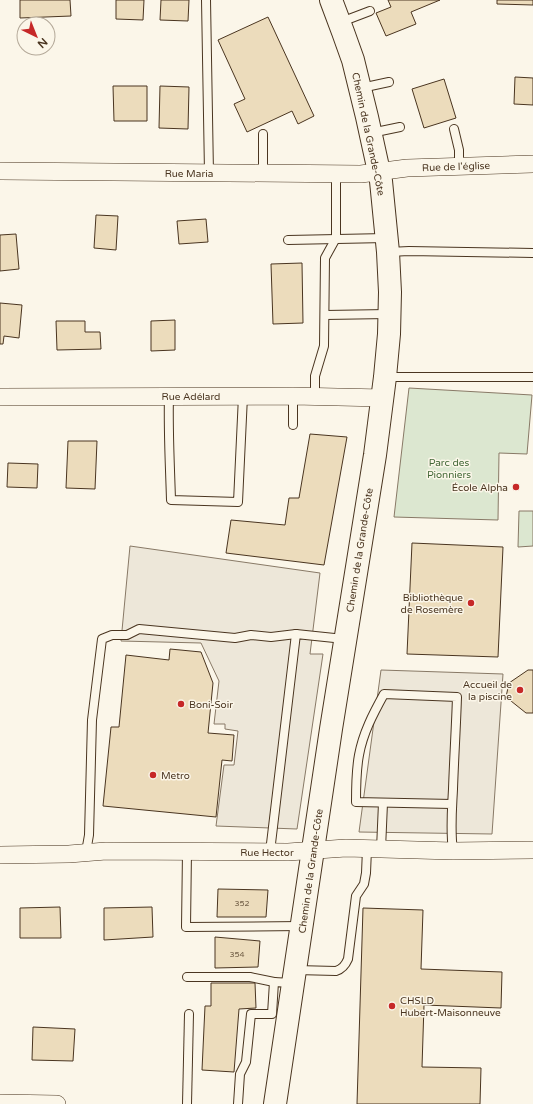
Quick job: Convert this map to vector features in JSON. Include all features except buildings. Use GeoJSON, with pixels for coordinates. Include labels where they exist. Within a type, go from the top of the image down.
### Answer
{"type":"FeatureCollection","features":[{"type":"Feature","properties":{"kind":"main road","name":"Chemin de la Grande-Côte"},"geometry":{"type":"LineString","coordinates":[[275,1104],[280,1015],[302,926],[312,851],[375,455],[384,387],[390,314],[387,245],[379,172],[360,88],[349,49],[331,0]]}},
{"type":"Feature","properties":{"kind":"street","name":"Rue de l'église"},"geometry":{"type":"LineString","coordinates":[[379,172],[407,168],[533,164]]}},
{"type":"Feature","properties":{"kind":"street","name":"Rue Maria"},"geometry":{"type":"LineString","coordinates":[[0,171],[336,174],[379,172]]}},
{"type":"Feature","properties":{"kind":"street","name":"Rue Adélard"},"geometry":{"type":"LineString","coordinates":[[0,397],[314,397],[384,387]]}},
{"type":"Feature","properties":{"kind":"street","name":"Rue Hector"},"geometry":{"type":"LineString","coordinates":[[0,855],[69,854],[86,852],[270,852],[342,849],[453,851],[533,850]]}},
{"type":"Feature","properties":{"kind":"street"},"geometry":{"type":"LineString","coordinates":[[0,1103],[57,1104]]}},
{"type":"Feature","properties":{"kind":"lane"},"geometry":{"type":"LineString","coordinates":[[206,0],[209,173]]}},
{"type":"Feature","properties":{"kind":"lane"},"geometry":{"type":"LineString","coordinates":[[340,22],[370,11]]}},
{"type":"Feature","properties":{"kind":"lane"},"geometry":{"type":"LineString","coordinates":[[360,88],[389,82]]}},
{"type":"Feature","properties":{"kind":"lane"},"geometry":{"type":"LineString","coordinates":[[370,133],[400,127]]}},
{"type":"Feature","properties":{"kind":"lane"},"geometry":{"type":"LineString","coordinates":[[454,129],[459,150],[459,166]]}},
{"type":"Feature","properties":{"kind":"lane"},"geometry":{"type":"LineString","coordinates":[[263,134],[263,173]]}},
{"type":"Feature","properties":{"kind":"lane"},"geometry":{"type":"LineString","coordinates":[[314,397],[315,376],[324,346],[325,258],[336,238],[336,174]]}},
{"type":"Feature","properties":{"kind":"lane"},"geometry":{"type":"LineString","coordinates":[[288,240],[336,238],[387,245],[409,251],[533,253]]}},
{"type":"Feature","properties":{"kind":"lane"},"geometry":{"type":"LineString","coordinates":[[325,315],[390,314]]}},
{"type":"Feature","properties":{"kind":"lane"},"geometry":{"type":"LineString","coordinates":[[384,387],[533,377]]}},
{"type":"Feature","properties":{"kind":"lane"},"geometry":{"type":"LineString","coordinates":[[169,396],[168,421],[170,441],[171,500],[238,502],[243,396]]}},
{"type":"Feature","properties":{"kind":"lane"},"geometry":{"type":"LineString","coordinates":[[293,396],[293,425]]}},
{"type":"Feature","properties":{"kind":"lane"},"geometry":{"type":"LineString","coordinates":[[86,852],[89,835],[92,720],[102,639],[112,635],[126,635],[139,629],[236,638],[251,635],[271,637],[296,634],[345,639]]}},
{"type":"Feature","properties":{"kind":"lane"},"geometry":{"type":"LineString","coordinates":[[270,852],[296,634]]}},
{"type":"Feature","properties":{"kind":"lane"},"geometry":{"type":"LineString","coordinates":[[452,804],[356,802],[356,781],[359,754],[372,716],[384,694],[458,697],[452,804],[451,836],[453,851]]}},
{"type":"Feature","properties":{"kind":"lane"},"geometry":{"type":"LineString","coordinates":[[187,977],[288,978],[340,970],[346,964],[356,896],[364,884],[374,849],[383,803]]}},
{"type":"Feature","properties":{"kind":"lane"},"geometry":{"type":"LineString","coordinates":[[187,851],[186,927],[302,926]]}},
{"type":"Feature","properties":{"kind":"lane"},"geometry":{"type":"LineString","coordinates":[[187,1104],[190,1014]]}},
{"type":"Feature","properties":{"kind":"lane"},"geometry":{"type":"LineString","coordinates":[[238,1104],[240,1074],[246,1062],[251,1014],[280,1015]]}},
{"type":"Feature","properties":{"kind":"green space","name":"Parc des Pionniers"},"geometry":{"type":"Polygon","coordinates":[[[409,388],[532,395],[527,454],[499,453],[498,520],[394,517],[409,388]]]}},
{"type":"Feature","properties":{"kind":"green space"},"geometry":{"type":"Polygon","coordinates":[[[519,511],[533,511],[533,546],[518,547],[519,511]]]}},
{"type":"Feature","properties":{"kind":"shaded area"},"geometry":{"type":"Polygon","coordinates":[[[130,546],[320,573],[310,654],[323,654],[297,829],[216,826],[224,765],[234,765],[238,731],[225,729],[225,724],[214,724],[219,681],[201,643],[121,641],[130,546]]]}},
{"type":"Feature","properties":{"kind":"shaded area"},"geometry":{"type":"Polygon","coordinates":[[[381,670],[503,674],[492,834],[359,832],[381,670]]]}},
{"type":"Feature","properties":{"kind":"place","name":"École Alpha"},"geometry":{"type":"Point","coordinates":[516,487]}},
{"type":"Feature","properties":{"kind":"place","name":"Bibliothèque de Rosemère"},"geometry":{"type":"Point","coordinates":[471,603]}},
{"type":"Feature","properties":{"kind":"place","name":"Accueil de la piscine"},"geometry":{"type":"Point","coordinates":[520,690]}},
{"type":"Feature","properties":{"kind":"place","name":"Boni-Soir"},"geometry":{"type":"Point","coordinates":[181,704]}},
{"type":"Feature","properties":{"kind":"place","name":"Metro"},"geometry":{"type":"Point","coordinates":[153,775]}},
{"type":"Feature","properties":{"kind":"place","name":"CHSLD Hubert-Maisonneuve"},"geometry":{"type":"Point","coordinates":[392,1006]}}]}
